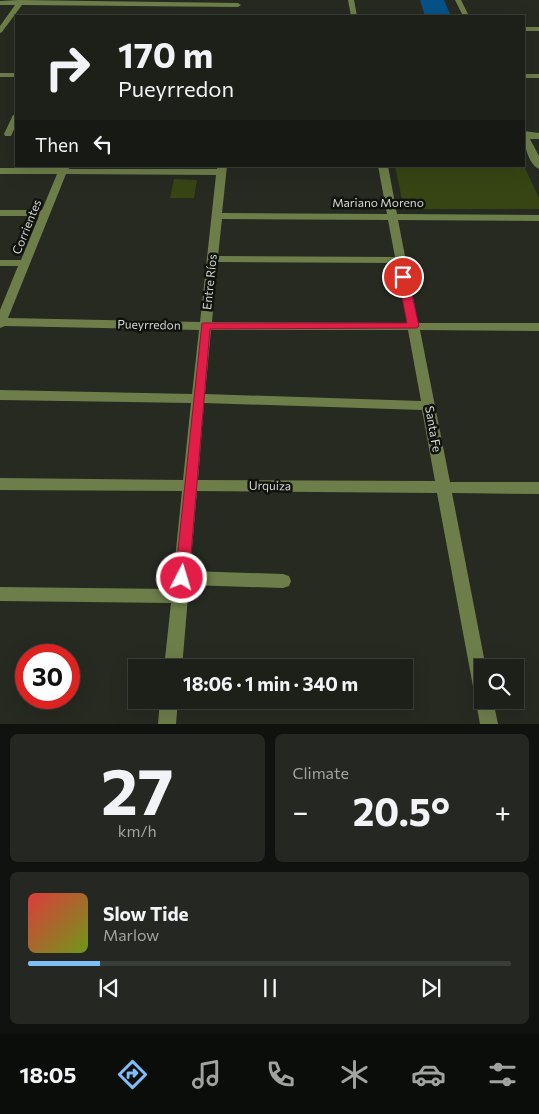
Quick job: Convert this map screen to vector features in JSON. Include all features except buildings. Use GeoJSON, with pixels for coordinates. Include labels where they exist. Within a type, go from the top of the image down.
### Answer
{"type":"FeatureCollection","features":[{"type":"Feature","properties":{"kind":"street"},"geometry":{"type":"LineString","coordinates":[[351,0],[354,15]]}},
{"type":"Feature","properties":{"kind":"street"},"geometry":{"type":"LineString","coordinates":[[458,0],[466,15]]}},
{"type":"Feature","properties":{"kind":"street"},"geometry":{"type":"LineString","coordinates":[[3,28],[20,2]]}},
{"type":"Feature","properties":{"kind":"street"},"geometry":{"type":"LineString","coordinates":[[0,3],[239,5]]}},
{"type":"Feature","properties":{"kind":"street"},"geometry":{"type":"LineString","coordinates":[[525,29],[539,29]]}},
{"type":"Feature","properties":{"kind":"street"},"geometry":{"type":"LineString","coordinates":[[0,75],[15,75]]}},
{"type":"Feature","properties":{"kind":"street"},"geometry":{"type":"LineString","coordinates":[[525,76],[539,76]]}},
{"type":"Feature","properties":{"kind":"street"},"geometry":{"type":"LineString","coordinates":[[8,134],[15,119]]}},
{"type":"Feature","properties":{"kind":"street"},"geometry":{"type":"LineString","coordinates":[[525,136],[539,136]]}},
{"type":"Feature","properties":{"kind":"street"},"geometry":{"type":"LineString","coordinates":[[525,138],[539,166]]}},
{"type":"Feature","properties":{"kind":"street","name":"Santa Fe"},"geometry":{"type":"LineString","coordinates":[[383,167],[476,659]]}},
{"type":"Feature","properties":{"kind":"street","name":"Corrientes"},"geometry":{"type":"LineString","coordinates":[[0,323],[64,169]]}},
{"type":"Feature","properties":{"kind":"street"},"geometry":{"type":"LineString","coordinates":[[0,171],[222,169]]}},
{"type":"Feature","properties":{"kind":"street","name":"Entre Ríos"},"geometry":{"type":"LineString","coordinates":[[174,659],[205,326],[222,169]]}},
{"type":"Feature","properties":{"kind":"street"},"geometry":{"type":"LineString","coordinates":[[0,213],[46,213]]}},
{"type":"Feature","properties":{"kind":"street","name":"Mariano Moreno"},"geometry":{"type":"LineString","coordinates":[[217,216],[539,218]]}},
{"type":"Feature","properties":{"kind":"street"},"geometry":{"type":"LineString","coordinates":[[212,259],[400,260]]}},
{"type":"Feature","properties":{"kind":"street"},"geometry":{"type":"LineString","coordinates":[[0,263],[26,263]]}},
{"type":"Feature","properties":{"kind":"street","name":"Pueyrredon"},"geometry":{"type":"LineString","coordinates":[[0,323],[539,327]]}},
{"type":"Feature","properties":{"kind":"street"},"geometry":{"type":"LineString","coordinates":[[0,395],[429,406]]}},
{"type":"Feature","properties":{"kind":"street","name":"Urquiza"},"geometry":{"type":"LineString","coordinates":[[0,484],[539,488]]}},
{"type":"Feature","properties":{"kind":"street"},"geometry":{"type":"LineString","coordinates":[[182,578],[283,581]]}},
{"type":"Feature","properties":{"kind":"street"},"geometry":{"type":"LineString","coordinates":[[0,594],[180,596]]}},
{"type":"Feature","properties":{"kind":"street"},"geometry":{"type":"LineString","coordinates":[[167,724],[168,709]]}},
{"type":"Feature","properties":{"kind":"street"},"geometry":{"type":"LineString","coordinates":[[486,709],[488,724]]}},
{"type":"Feature","properties":{"kind":"green space"},"geometry":{"type":"Polygon","coordinates":[[[395,167],[524,167],[539,198],[539,209],[404,209],[395,167]]]}},
{"type":"Feature","properties":{"kind":"green space"},"geometry":{"type":"Polygon","coordinates":[[[174,179],[197,180],[194,198],[170,198],[174,179]]]}},
{"type":"Feature","properties":{"kind":"route"},"geometry":{"type":"LineString","coordinates":[[182,578],[205,326],[413,326],[403,277]]}}]}
